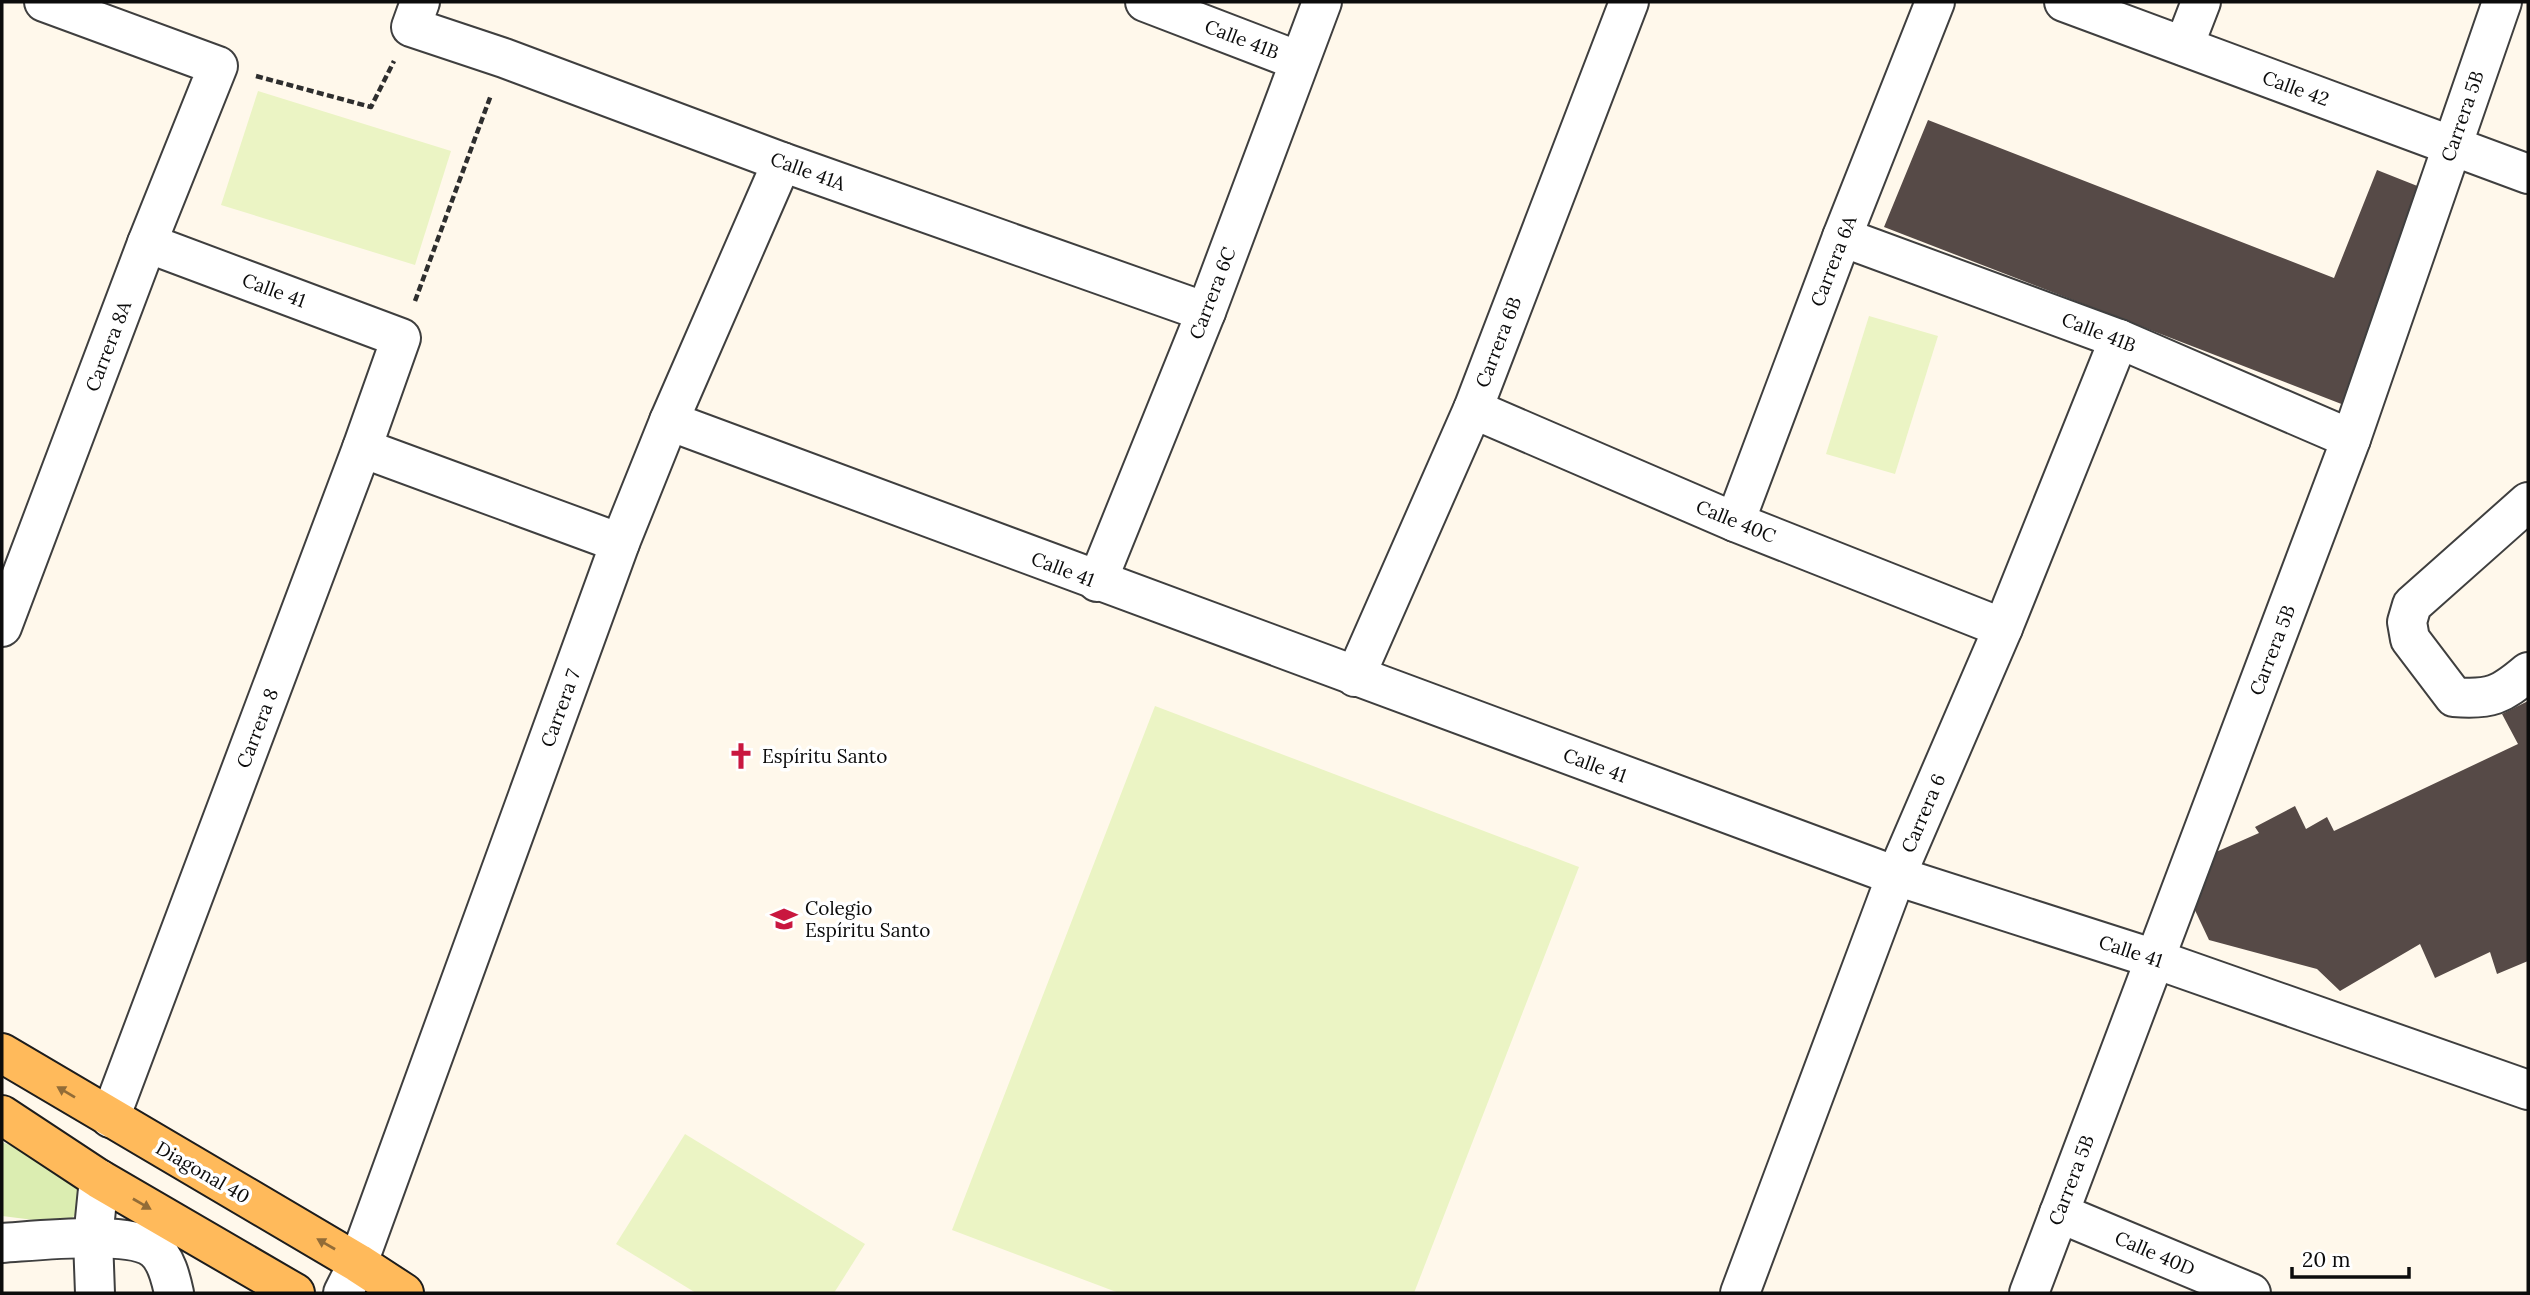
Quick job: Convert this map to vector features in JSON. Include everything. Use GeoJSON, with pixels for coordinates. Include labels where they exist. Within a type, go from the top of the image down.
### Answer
{"type":"FeatureCollection","features":[{"type":"Feature","properties":{"kind":"main road","name":"Diagonal 40"},"geometry":{"type":"LineString","coordinates":[[2,1053],[110,1118],[351,1278],[404,1293]]}},
{"type":"Feature","properties":{"kind":"main road"},"geometry":{"type":"LineString","coordinates":[[2,1115],[99,1179],[295,1293]]}},
{"type":"Feature","properties":{"kind":"street"},"geometry":{"type":"LineString","coordinates":[[44,2],[218,66]]}},
{"type":"Feature","properties":{"kind":"street","name":"Calle 41B"},"geometry":{"type":"LineString","coordinates":[[1145,2],[1299,61]]}},
{"type":"Feature","properties":{"kind":"street","name":"Carrera 6C"},"geometry":{"type":"LineString","coordinates":[[1097,582],[1206,312],[1322,2]]}},
{"type":"Feature","properties":{"kind":"street","name":"Carrera 6B"},"geometry":{"type":"LineString","coordinates":[[1355,677],[1472,409],[1629,2]]}},
{"type":"Feature","properties":{"kind":"street","name":"Carrera 6A"},"geometry":{"type":"LineString","coordinates":[[1735,522],[1842,237],[1935,2]]}},
{"type":"Feature","properties":{"kind":"street","name":"Calle 42"},"geometry":{"type":"LineString","coordinates":[[2064,2],[2528,174]]}},
{"type":"Feature","properties":{"kind":"street"},"geometry":{"type":"LineString","coordinates":[[2184,46],[2201,2]]}},
{"type":"Feature","properties":{"kind":"street","name":"Carrera 5B"},"geometry":{"type":"LineString","coordinates":[[2029,1293],[2351,439],[2502,2]]}},
{"type":"Feature","properties":{"kind":"street","name":"Calle 41A"},"geometry":{"type":"LineString","coordinates":[[415,14],[505,58],[782,162],[1206,312]]}},
{"type":"Feature","properties":{"kind":"street","name":"Carrera 8A"},"geometry":{"type":"LineString","coordinates":[[2,627],[147,243],[218,66]]}},
{"type":"Feature","properties":{"kind":"street","name":"Carrera 7"},"geometry":{"type":"LineString","coordinates":[[351,1278],[620,543],[669,421],[782,162]]}},
{"type":"Feature","properties":{"kind":"street","name":"Calle 41B"},"geometry":{"type":"LineString","coordinates":[[1842,237],[2119,339],[2351,439]]}},
{"type":"Feature","properties":{"kind":"street","name":"Calle 41"},"geometry":{"type":"LineString","coordinates":[[147,243],[401,338]]}},
{"type":"Feature","properties":{"kind":"street","name":"Carrera 8"},"geometry":{"type":"LineString","coordinates":[[110,1118],[401,338]]}},
{"type":"Feature","properties":{"kind":"street","name":"Carrera 6"},"geometry":{"type":"LineString","coordinates":[[1740,1293],[1896,876],[2003,628],[2119,339]]}},
{"type":"Feature","properties":{"kind":"street","name":"Calle 40C"},"geometry":{"type":"LineString","coordinates":[[1472,409],[1735,522],[2003,628]]}},
{"type":"Feature","properties":{"kind":"street","name":"Calle 41"},"geometry":{"type":"LineString","coordinates":[[669,421],[1097,582],[1896,876],[2155,959],[2528,1090]]}},
{"type":"Feature","properties":{"kind":"street"},"geometry":{"type":"LineString","coordinates":[[362,448],[620,543]]}},
{"type":"Feature","properties":{"kind":"street"},"geometry":{"type":"LineString","coordinates":[[2528,502],[2412,605],[2407,622],[2410,639],[2454,697],[2477,699],[2505,692],[2528,672]]}},
{"type":"Feature","properties":{"kind":"street"},"geometry":{"type":"LineString","coordinates":[[95,1293],[93,1239],[99,1179]]}},
{"type":"Feature","properties":{"kind":"street","name":"Calle 40D"},"geometry":{"type":"LineString","coordinates":[[2059,1213],[2251,1293]]}},
{"type":"Feature","properties":{"kind":"street"},"geometry":{"type":"LineString","coordinates":[[2,1242],[132,1239],[155,1249],[171,1276],[174,1293]]}},
{"type":"Feature","properties":{"kind":"path"},"geometry":{"type":"LineString","coordinates":[[218,66],[371,107],[415,14]]}},
{"type":"Feature","properties":{"kind":"path"},"geometry":{"type":"LineString","coordinates":[[401,338],[505,58]]}},
{"type":"Feature","properties":{"kind":"green space"},"geometry":{"type":"Polygon","coordinates":[[[258,91],[451,151],[415,265],[221,205],[258,91]]]}},
{"type":"Feature","properties":{"kind":"green space"},"geometry":{"type":"Polygon","coordinates":[[[1869,316],[1938,336],[1895,474],[1826,454],[1869,316]]]}},
{"type":"Feature","properties":{"kind":"green space"},"geometry":{"type":"Polygon","coordinates":[[[1155,706],[1579,867],[1414,1293],[1119,1293],[952,1230],[1155,706]]]}},
{"type":"Feature","properties":{"kind":"green space"},"geometry":{"type":"Polygon","coordinates":[[[685,1134],[865,1244],[834,1293],[696,1293],[616,1244],[685,1134]]]}},
{"type":"Feature","properties":{"kind":"green space"},"geometry":{"type":"Polygon","coordinates":[[[2,1142],[61,1165],[83,1183],[86,1204],[66,1224],[2,1216],[2,1142]]]}},
{"type":"Feature","properties":{"kind":"building"},"geometry":{"type":"Polygon","coordinates":[[[1928,120],[2334,278],[2377,170],[2430,191],[2344,405],[1884,227],[1928,120]]]}},
{"type":"Feature","properties":{"kind":"building"},"geometry":{"type":"Polygon","coordinates":[[[2528,701],[2528,961],[2497,974],[2490,952],[2435,978],[2420,944],[2340,991],[2317,969],[2209,940],[2193,906],[2216,852],[2259,833],[2255,827],[2295,806],[2306,829],[2327,817],[2334,831],[2518,744],[2502,714],[2528,701]]]}},
{"type":"Feature","properties":{"kind":"place","name":"Espíritu Santo"},"geometry":{"type":"Point","coordinates":[741,756]}},
{"type":"Feature","properties":{"kind":"place","name":"Colegio Espíritu Santo"},"geometry":{"type":"Point","coordinates":[784,919]}}]}
